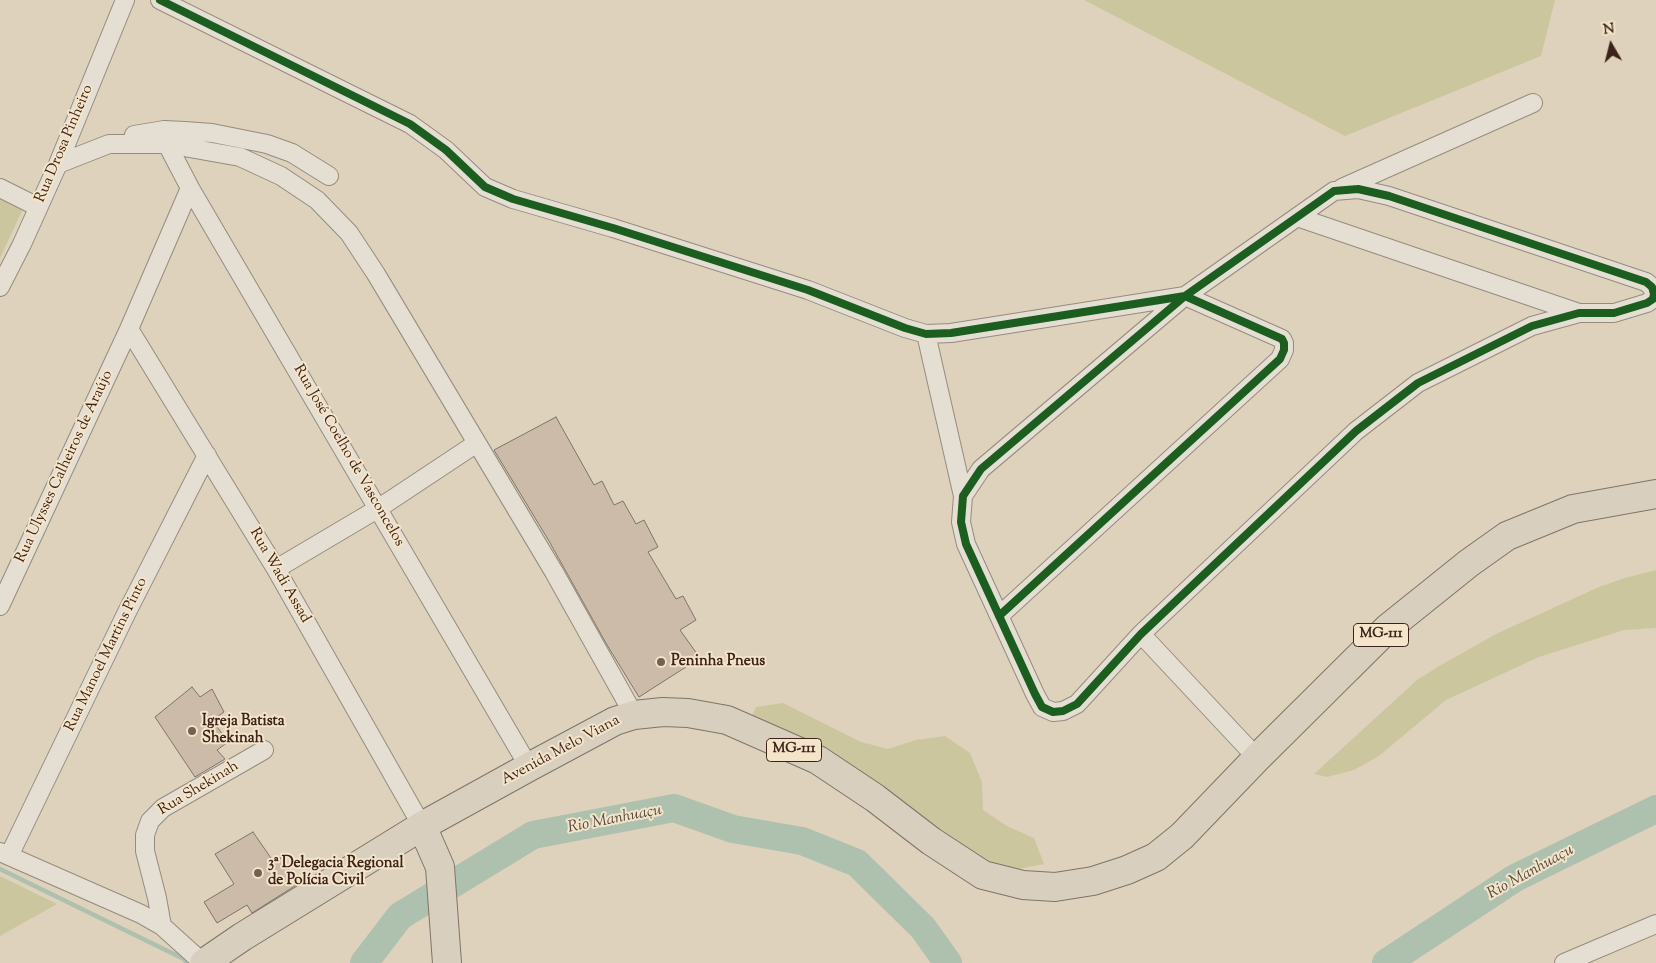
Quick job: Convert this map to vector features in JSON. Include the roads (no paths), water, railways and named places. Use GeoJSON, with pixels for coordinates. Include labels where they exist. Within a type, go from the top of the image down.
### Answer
{"type":"FeatureCollection","features":[{"type":"Feature","properties":{"kind":"main road","name":"MG-111"},"geometry":{"type":"LineString","coordinates":[[1257,758],[1388,628],[1469,563],[1507,536],[1573,509],[1656,494]]}},
{"type":"Feature","properties":{"kind":"main road","name":"Avenida Melo Viana"},"geometry":{"type":"LineString","coordinates":[[203,963],[422,826],[615,721],[634,714],[688,713],[727,720],[818,760],[875,798],[931,841],[983,875],[1023,885],[1055,887],[1093,881],[1127,870],[1156,857],[1182,836],[1257,758]]}},
{"type":"Feature","properties":{"kind":"main road"},"geometry":{"type":"LineString","coordinates":[[422,826],[440,867],[447,963]]}},
{"type":"Feature","properties":{"kind":"street","name":"Rua Drosa Pinheiro"},"geometry":{"type":"LineString","coordinates":[[0,287],[22,244],[58,164],[125,0]]}},
{"type":"Feature","properties":{"kind":"street"},"geometry":{"type":"LineString","coordinates":[[160,0],[410,124],[446,150],[485,187],[513,199],[614,228],[808,290],[904,328],[926,334],[951,333],[1185,296],[1282,339],[1284,350],[1280,359],[999,616]]}},
{"type":"Feature","properties":{"kind":"street"},"geometry":{"type":"LineString","coordinates":[[963,496],[981,469],[1185,296],[1296,216],[1334,191],[1533,103]]}},
{"type":"Feature","properties":{"kind":"street"},"geometry":{"type":"LineString","coordinates":[[58,164],[136,135],[164,130],[212,134],[267,144],[292,153],[329,176]]}},
{"type":"Feature","properties":{"kind":"street"},"geometry":{"type":"LineString","coordinates":[[109,144],[167,144],[240,157],[281,176],[317,200],[349,233],[554,572],[634,714]]}},
{"type":"Feature","properties":{"kind":"street","name":"Rua José Coelho de Vasconcelos"},"geometry":{"type":"LineString","coordinates":[[167,144],[190,188],[529,767]]}},
{"type":"Feature","properties":{"kind":"street"},"geometry":{"type":"LineString","coordinates":[[0,188],[38,207]]}},
{"type":"Feature","properties":{"kind":"street","name":"Rua Ulysses Calheiros de Araújo"},"geometry":{"type":"LineString","coordinates":[[0,606],[129,329],[190,188]]}},
{"type":"Feature","properties":{"kind":"street"},"geometry":{"type":"LineString","coordinates":[[926,334],[963,496],[961,522],[966,544],[1042,707],[1053,712],[1063,710],[1077,704],[1141,634],[1356,432],[1418,383],[1532,326],[1578,313],[1614,313],[1647,303],[1654,294],[1652,287],[1646,282],[1389,196],[1358,190],[1334,191]]}},
{"type":"Feature","properties":{"kind":"street"},"geometry":{"type":"LineString","coordinates":[[1296,216],[1578,313]]}},
{"type":"Feature","properties":{"kind":"street","name":"Rua Wadi Assad"},"geometry":{"type":"LineString","coordinates":[[129,329],[276,569],[422,826]]}},
{"type":"Feature","properties":{"kind":"street"},"geometry":{"type":"LineString","coordinates":[[276,569],[379,508],[477,443]]}},
{"type":"Feature","properties":{"kind":"street","name":"Rua Manoel Martins Pinto"},"geometry":{"type":"LineString","coordinates":[[4,854],[207,455]]}},
{"type":"Feature","properties":{"kind":"street"},"geometry":{"type":"LineString","coordinates":[[1141,634],[1257,758]]}},
{"type":"Feature","properties":{"kind":"street","name":"Rua Shekinah"},"geometry":{"type":"LineString","coordinates":[[162,926],[145,851],[145,835],[150,821],[163,808],[264,750]]}},
{"type":"Feature","properties":{"kind":"street"},"geometry":{"type":"LineString","coordinates":[[4,854],[141,914],[162,926],[203,963]]}},
{"type":"Feature","properties":{"kind":"street"},"geometry":{"type":"LineString","coordinates":[[1564,963],[1656,924]]}},
{"type":"Feature","properties":{"kind":"waterway","name":"Rio Manhuaçu"},"geometry":{"type":"LineString","coordinates":[[364,963],[400,916],[533,835],[674,808],[733,829],[802,841],[857,863],[923,928],[948,963]]}},
{"type":"Feature","properties":{"kind":"waterway","name":"Rio Manhuaçu"},"geometry":{"type":"LineString","coordinates":[[1386,963],[1515,878],[1656,809]]}},
{"type":"Feature","properties":{"kind":"waterway"},"geometry":{"type":"LineString","coordinates":[[0,869],[184,959],[187,963]]}},
{"type":"Feature","properties":{"kind":"place","name":"Peninha Pneus"},"geometry":{"type":"Point","coordinates":[661,662]}},
{"type":"Feature","properties":{"kind":"place","name":"Igreja Batista Shekinah"},"geometry":{"type":"Point","coordinates":[192,731]}},
{"type":"Feature","properties":{"kind":"place","name":"3ª Delegacia Regional de Polícia Civil"},"geometry":{"type":"Point","coordinates":[258,873]}}]}
